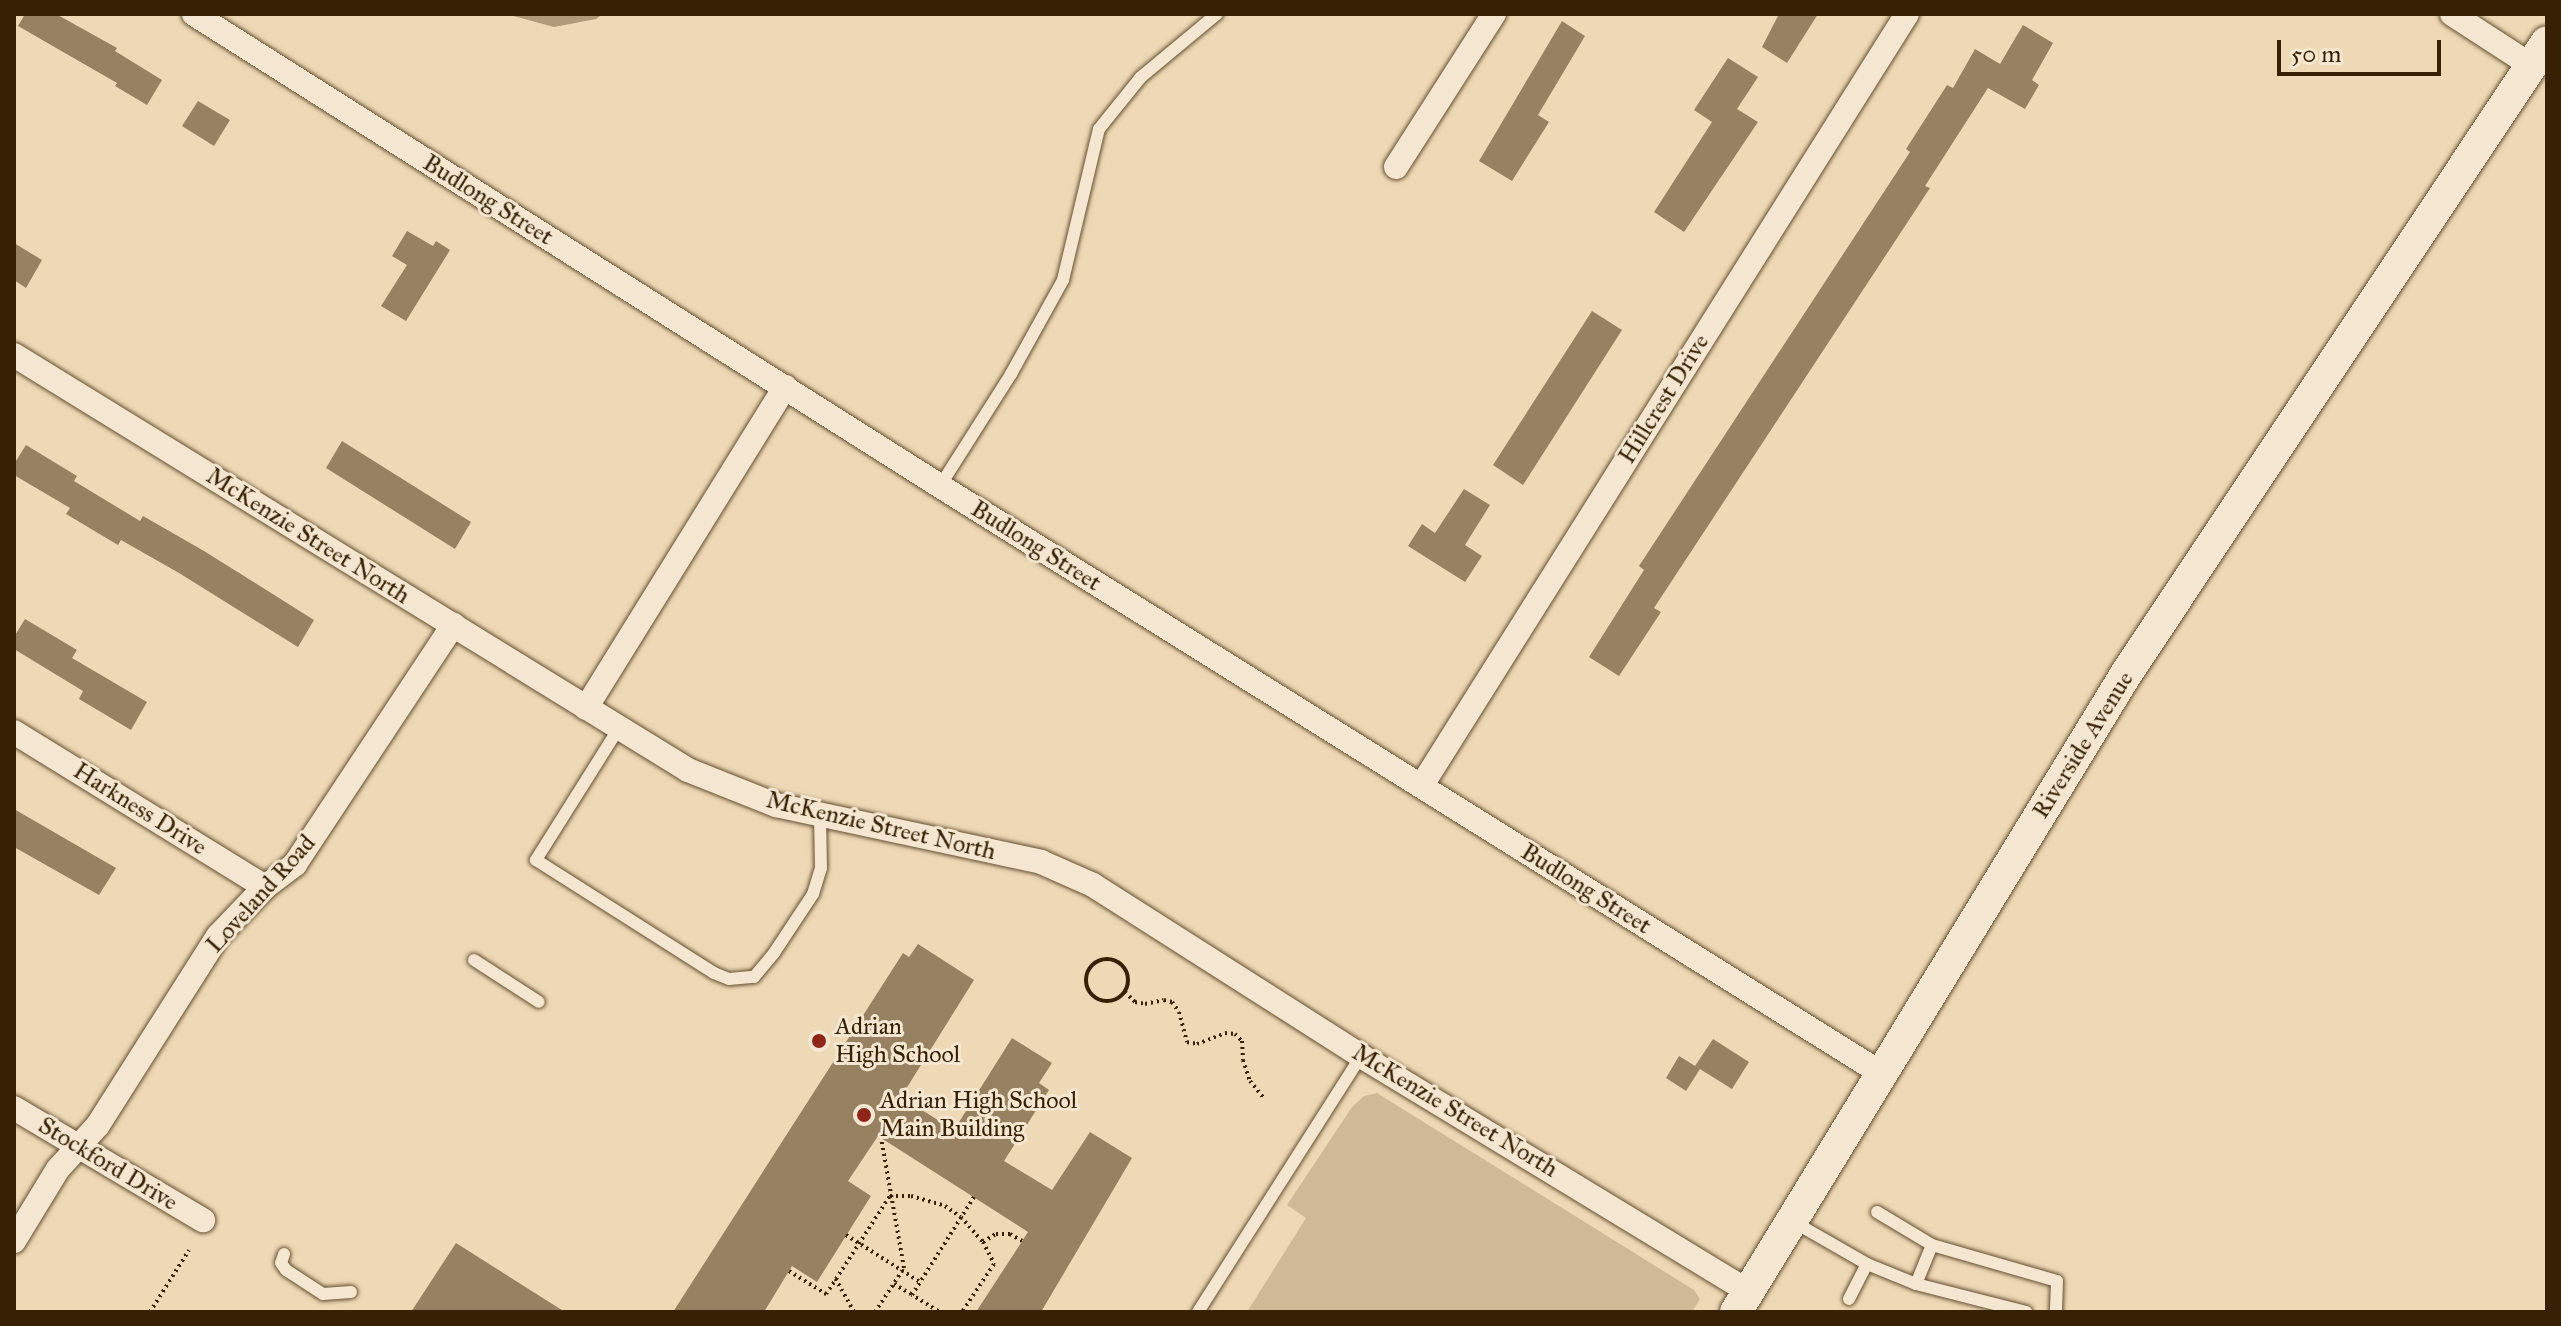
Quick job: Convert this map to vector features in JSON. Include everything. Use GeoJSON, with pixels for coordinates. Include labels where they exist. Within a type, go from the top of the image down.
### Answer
{"type":"FeatureCollection","features":[{"type":"Feature","properties":{"kind":"street","name":"Budlong Street"},"geometry":{"type":"LineString","coordinates":[[194,14],[940,486],[1422,785],[1803,1028],[1881,1073]]}},
{"type":"Feature","properties":{"kind":"street"},"geometry":{"type":"LineString","coordinates":[[1396,167],[1494,14]]}},
{"type":"Feature","properties":{"kind":"street","name":"Hillcrest Drive"},"geometry":{"type":"LineString","coordinates":[[1422,785],[1907,14]]}},
{"type":"Feature","properties":{"kind":"street"},"geometry":{"type":"LineString","coordinates":[[2452,14],[2539,54]]}},
{"type":"Feature","properties":{"kind":"street","name":"Riverside Avenue"},"geometry":{"type":"LineString","coordinates":[[1742,1302],[2126,674],[2539,54]]}},
{"type":"Feature","properties":{"kind":"street","name":"McKenzie Street North"},"geometry":{"type":"LineString","coordinates":[[14,355],[688,770],[726,787],[820,817],[924,835],[1041,862],[1093,885],[1742,1302]]}},
{"type":"Feature","properties":{"kind":"street"},"geometry":{"type":"LineString","coordinates":[[586,708],[785,387]]}},
{"type":"Feature","properties":{"kind":"street","name":"Loveland Road"},"geometry":{"type":"LineString","coordinates":[[14,1241],[58,1169],[98,1125],[218,936],[265,887],[295,864],[453,625]]}},
{"type":"Feature","properties":{"kind":"street","name":"Harkness Drive"},"geometry":{"type":"LineString","coordinates":[[14,732],[265,887]]}},
{"type":"Feature","properties":{"kind":"street","name":"Stockford Drive"},"geometry":{"type":"LineString","coordinates":[[14,1108],[203,1220]]}},
{"type":"Feature","properties":{"kind":"lane"},"geometry":{"type":"LineString","coordinates":[[940,486],[1011,374],[1063,280],[1099,129],[1141,77],[1217,14]]}},
{"type":"Feature","properties":{"kind":"lane"},"geometry":{"type":"LineString","coordinates":[[619,728],[536,860],[714,973],[729,979],[754,977],[813,894],[821,868],[820,817]]}},
{"type":"Feature","properties":{"kind":"lane"},"geometry":{"type":"LineString","coordinates":[[474,960],[539,1002]]}},
{"type":"Feature","properties":{"kind":"lane"},"geometry":{"type":"LineString","coordinates":[[1198,1312],[1361,1056]]}},
{"type":"Feature","properties":{"kind":"lane"},"geometry":{"type":"LineString","coordinates":[[1877,1212],[1932,1245],[2057,1281],[2056,1312]]}},
{"type":"Feature","properties":{"kind":"lane"},"geometry":{"type":"LineString","coordinates":[[1792,1221],[1867,1264],[1916,1284],[2026,1312]]}},
{"type":"Feature","properties":{"kind":"lane"},"geometry":{"type":"LineString","coordinates":[[1916,1284],[1932,1245]]}},
{"type":"Feature","properties":{"kind":"lane"},"geometry":{"type":"LineString","coordinates":[[284,1254],[281,1263],[286,1270],[323,1294],[351,1292]]}},
{"type":"Feature","properties":{"kind":"lane"},"geometry":{"type":"LineString","coordinates":[[1849,1299],[1867,1264]]}},
{"type":"Feature","properties":{"kind":"path"},"geometry":{"type":"LineString","coordinates":[[1106,959],[1119,963],[1127,973],[1125,992],[1113,1000],[1099,999],[1086,983],[1090,969],[1106,959]]}},
{"type":"Feature","properties":{"kind":"path"},"geometry":{"type":"LineString","coordinates":[[1125,992],[1135,1002],[1172,1002],[1179,1012],[1182,1033],[1187,1042],[1197,1044],[1225,1033],[1235,1034],[1242,1041],[1243,1060],[1250,1081],[1264,1098]]}},
{"type":"Feature","properties":{"kind":"path"},"geometry":{"type":"LineString","coordinates":[[875,1312],[902,1271],[881,1138]]}},
{"type":"Feature","properties":{"kind":"path"},"geometry":{"type":"LineString","coordinates":[[890,1196],[929,1200],[961,1217],[983,1242],[994,1264],[962,1312]]}},
{"type":"Feature","properties":{"kind":"path"},"geometry":{"type":"LineString","coordinates":[[789,1271],[826,1294],[890,1196]]}},
{"type":"Feature","properties":{"kind":"path"},"geometry":{"type":"LineString","coordinates":[[912,1295],[974,1197]]}},
{"type":"Feature","properties":{"kind":"path"},"geometry":{"type":"LineString","coordinates":[[983,1242],[996,1234],[1010,1234],[1022,1241]]}},
{"type":"Feature","properties":{"kind":"path"},"geometry":{"type":"LineString","coordinates":[[846,1235],[920,1282]]}},
{"type":"Feature","properties":{"kind":"path"},"geometry":{"type":"LineString","coordinates":[[150,1312],[189,1250]]}},
{"type":"Feature","properties":{"kind":"path"},"geometry":{"type":"LineString","coordinates":[[836,1279],[854,1312]]}},
{"type":"Feature","properties":{"kind":"path"},"geometry":{"type":"LineString","coordinates":[[894,1284],[939,1312]]}},
{"type":"Feature","properties":{"kind":"shaded area"},"geometry":{"type":"Polygon","coordinates":[[[506,14],[603,14],[596,19],[554,27],[506,14]]]}},
{"type":"Feature","properties":{"kind":"shaded area"},"geometry":{"type":"Polygon","coordinates":[[[1377,1093],[1694,1290],[1700,1299],[1692,1312],[1247,1312],[1306,1218],[1287,1205],[1352,1107],[1364,1096],[1377,1093]]]}},
{"type":"Feature","properties":{"kind":"building"},"geometry":{"type":"Polygon","coordinates":[[[25,14],[56,14],[117,48],[115,51],[162,80],[147,105],[115,86],[117,83],[18,26],[25,14]]]}},
{"type":"Feature","properties":{"kind":"building"},"geometry":{"type":"Polygon","coordinates":[[[1779,14],[1818,14],[1787,63],[1762,47],[1779,14]]]}},
{"type":"Feature","properties":{"kind":"building"},"geometry":{"type":"Polygon","coordinates":[[[1562,21],[1585,36],[1538,115],[1549,122],[1512,181],[1479,161],[1562,21]]]}},
{"type":"Feature","properties":{"kind":"building"},"geometry":{"type":"Polygon","coordinates":[[[2023,25],[2053,43],[2032,80],[2039,85],[2025,109],[1988,88],[1925,186],[1930,188],[1654,608],[1661,612],[1619,676],[1589,657],[1644,570],[1639,566],[1910,152],[1906,149],[1947,85],[1953,88],[1975,49],[2000,64],[2023,25]]]}},
{"type":"Feature","properties":{"kind":"building"},"geometry":{"type":"Polygon","coordinates":[[[1728,58],[1758,77],[1737,109],[1758,122],[1684,232],[1654,212],[1712,122],[1694,110],[1728,58]]]}},
{"type":"Feature","properties":{"kind":"building"},"geometry":{"type":"Polygon","coordinates":[[[198,101],[230,120],[214,146],[182,126],[198,101]]]}},
{"type":"Feature","properties":{"kind":"building"},"geometry":{"type":"Polygon","coordinates":[[[407,231],[433,246],[436,241],[450,250],[406,321],[381,306],[407,265],[392,256],[407,231]]]}},
{"type":"Feature","properties":{"kind":"building"},"geometry":{"type":"Polygon","coordinates":[[[14,243],[42,260],[26,288],[14,280],[14,243]]]}},
{"type":"Feature","properties":{"kind":"building"},"geometry":{"type":"Polygon","coordinates":[[[1592,311],[1622,330],[1523,485],[1493,465],[1592,311]]]}},
{"type":"Feature","properties":{"kind":"building"},"geometry":{"type":"Polygon","coordinates":[[[342,441],[471,522],[455,549],[326,468],[342,441]]]}},
{"type":"Feature","properties":{"kind":"building"},"geometry":{"type":"Polygon","coordinates":[[[26,445],[77,476],[74,481],[140,521],[143,516],[204,551],[314,620],[298,647],[179,573],[121,540],[118,545],[66,514],[70,508],[14,475],[14,464],[26,445]]]}},
{"type":"Feature","properties":{"kind":"building"},"geometry":{"type":"Polygon","coordinates":[[[1464,489],[1490,505],[1465,545],[1482,556],[1465,582],[1408,546],[1422,524],[1435,533],[1464,489]]]}},
{"type":"Feature","properties":{"kind":"building"},"geometry":{"type":"Polygon","coordinates":[[[25,619],[77,650],[72,658],[147,702],[131,730],[79,699],[83,691],[14,649],[14,637],[25,619]]]}},
{"type":"Feature","properties":{"kind":"building"},"geometry":{"type":"Polygon","coordinates":[[[14,809],[116,868],[99,895],[14,847],[14,809]]]}},
{"type":"Feature","properties":{"kind":"building","name":"Adrian High School Main Building"},"geometry":{"type":"Polygon","coordinates":[[[918,944],[974,980],[901,1097],[954,1130],[1012,1038],[1052,1063],[1039,1083],[1049,1090],[1004,1161],[1052,1190],[1090,1132],[1132,1158],[1041,1312],[976,1312],[1028,1232],[878,1136],[848,1181],[871,1196],[817,1282],[792,1266],[764,1312],[673,1312],[903,953],[909,957],[918,944]]]}},
{"type":"Feature","properties":{"kind":"building"},"geometry":{"type":"Polygon","coordinates":[[[1713,1039],[1749,1062],[1732,1089],[1695,1066],[1713,1039]]]}},
{"type":"Feature","properties":{"kind":"building"},"geometry":{"type":"Polygon","coordinates":[[[1679,1056],[1700,1069],[1686,1091],[1666,1078],[1679,1056]]]}},
{"type":"Feature","properties":{"kind":"building"},"geometry":{"type":"Polygon","coordinates":[[[456,1243],[565,1312],[411,1312],[456,1243]]]}},
{"type":"Feature","properties":{"kind":"place","name":"Adrian High School"},"geometry":{"type":"Point","coordinates":[819,1041]}},
{"type":"Feature","properties":{"kind":"place","name":"Adrian High School Main Building"},"geometry":{"type":"Point","coordinates":[864,1115]}}]}
